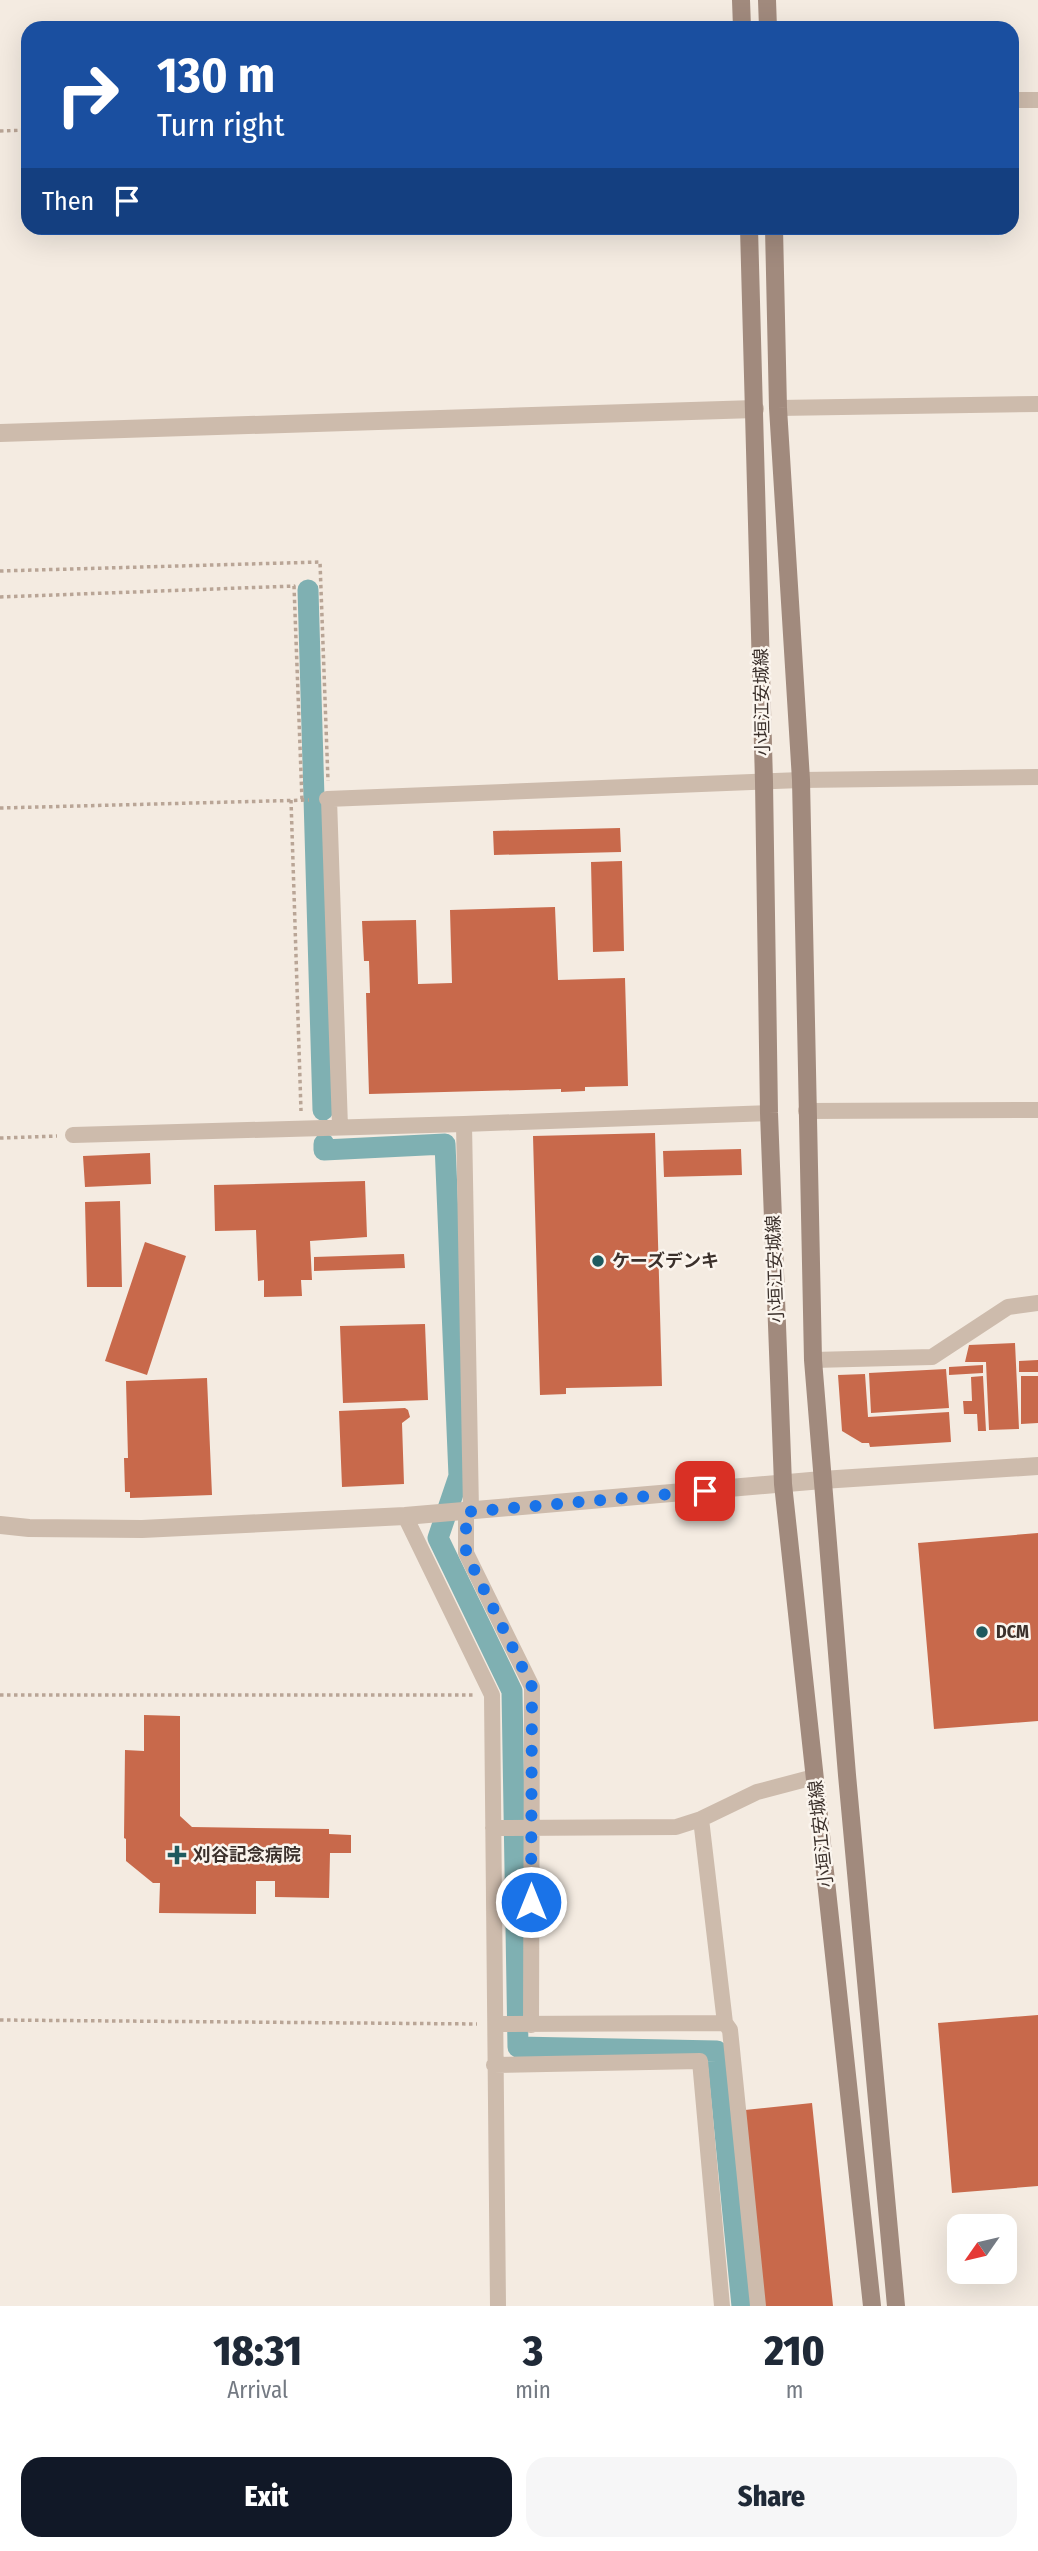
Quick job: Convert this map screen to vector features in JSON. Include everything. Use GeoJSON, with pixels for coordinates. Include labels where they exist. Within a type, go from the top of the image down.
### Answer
{"type":"FeatureCollection","features":[{"type":"Feature","properties":{"kind":"main road"},"geometry":{"type":"LineString","coordinates":[[741,0],[742,21]]}},
{"type":"Feature","properties":{"kind":"main road"},"geometry":{"type":"LineString","coordinates":[[767,0],[768,21]]}},
{"type":"Feature","properties":{"kind":"main road","name":"小垣江安城線"},"geometry":{"type":"LineString","coordinates":[[749,235],[764,782],[769,1113],[782,1484],[872,2306]]}},
{"type":"Feature","properties":{"kind":"main road","name":"小垣江安城線"},"geometry":{"type":"LineString","coordinates":[[774,235],[778,408],[801,780],[813,1360],[896,2306]]}},
{"type":"Feature","properties":{"kind":"street"},"geometry":{"type":"LineString","coordinates":[[1019,100],[1038,100]]}},
{"type":"Feature","properties":{"kind":"street"},"geometry":{"type":"LineString","coordinates":[[778,408],[1038,404]]}},
{"type":"Feature","properties":{"kind":"street"},"geometry":{"type":"LineString","coordinates":[[0,433],[755,409]]}},
{"type":"Feature","properties":{"kind":"street"},"geometry":{"type":"LineString","coordinates":[[340,1127],[328,799],[801,780],[1038,778]]}},
{"type":"Feature","properties":{"kind":"street"},"geometry":{"type":"LineString","coordinates":[[806,1111],[1038,1110]]}},
{"type":"Feature","properties":{"kind":"street"},"geometry":{"type":"LineString","coordinates":[[73,1135],[302,1127],[464,1125],[769,1113]]}},
{"type":"Feature","properties":{"kind":"street"},"geometry":{"type":"LineString","coordinates":[[464,1125],[466,1553],[532,1687],[530,2025]]}},
{"type":"Feature","properties":{"kind":"street"},"geometry":{"type":"LineString","coordinates":[[813,1360],[932,1357],[1008,1307],[1038,1303]]}},
{"type":"Feature","properties":{"kind":"street"},"geometry":{"type":"LineString","coordinates":[[0,1525],[29,1528],[142,1529],[405,1516],[822,1480],[1038,1466]]}},
{"type":"Feature","properties":{"kind":"street"},"geometry":{"type":"LineString","coordinates":[[405,1516],[492,1695],[498,2306]]}},
{"type":"Feature","properties":{"kind":"street"},"geometry":{"type":"LineString","coordinates":[[494,1828],[676,1827],[701,1819],[757,1792],[814,1777]]}},
{"type":"Feature","properties":{"kind":"street"},"geometry":{"type":"LineString","coordinates":[[701,1819],[725,2023],[730,2030],[758,2306]]}},
{"type":"Feature","properties":{"kind":"street"},"geometry":{"type":"LineString","coordinates":[[495,2024],[725,2023]]}},
{"type":"Feature","properties":{"kind":"street"},"geometry":{"type":"LineString","coordinates":[[494,2065],[699,2061],[722,2306]]}},
{"type":"Feature","properties":{"kind":"path"},"geometry":{"type":"LineString","coordinates":[[0,131],[21,130]]}},
{"type":"Feature","properties":{"kind":"path"},"geometry":{"type":"LineString","coordinates":[[0,571],[320,562],[328,799]]}},
{"type":"Feature","properties":{"kind":"path"},"geometry":{"type":"LineString","coordinates":[[0,597],[294,586],[302,800],[0,808]]}},
{"type":"Feature","properties":{"kind":"path"},"geometry":{"type":"LineString","coordinates":[[291,800],[302,1127]]}},
{"type":"Feature","properties":{"kind":"path"},"geometry":{"type":"LineString","coordinates":[[0,1138],[73,1135]]}},
{"type":"Feature","properties":{"kind":"path"},"geometry":{"type":"LineString","coordinates":[[0,1695],[492,1695]]}},
{"type":"Feature","properties":{"kind":"path"},"geometry":{"type":"LineString","coordinates":[[0,2020],[495,2024]]}},
{"type":"Feature","properties":{"kind":"building"},"geometry":{"type":"Polygon","coordinates":[[[620,828],[621,852],[494,855],[493,831],[620,828]]]}},
{"type":"Feature","properties":{"kind":"building"},"geometry":{"type":"Polygon","coordinates":[[[622,861],[624,951],[593,952],[591,862],[622,861]]]}},
{"type":"Feature","properties":{"kind":"building"},"geometry":{"type":"Polygon","coordinates":[[[555,907],[558,980],[625,978],[628,1086],[585,1087],[585,1091],[561,1092],[561,1089],[369,1094],[366,993],[370,993],[369,961],[364,961],[362,921],[416,920],[418,984],[452,983],[450,910],[555,907]]]}},
{"type":"Feature","properties":{"kind":"building","name":"ケーズデンキ"},"geometry":{"type":"Polygon","coordinates":[[[655,1133],[662,1386],[566,1388],[566,1394],[540,1395],[533,1136],[655,1133]]]}},
{"type":"Feature","properties":{"kind":"building"},"geometry":{"type":"Polygon","coordinates":[[[741,1149],[742,1175],[664,1177],[663,1151],[741,1149]]]}},
{"type":"Feature","properties":{"kind":"building"},"geometry":{"type":"Polygon","coordinates":[[[150,1153],[151,1184],[85,1187],[83,1156],[150,1153]]]}},
{"type":"Feature","properties":{"kind":"building"},"geometry":{"type":"Polygon","coordinates":[[[365,1181],[367,1237],[310,1241],[312,1280],[301,1280],[302,1296],[264,1297],[264,1280],[258,1281],[256,1230],[215,1231],[214,1185],[365,1181]]]}},
{"type":"Feature","properties":{"kind":"building"},"geometry":{"type":"Polygon","coordinates":[[[120,1201],[122,1287],[87,1287],[85,1202],[120,1201]]]}},
{"type":"Feature","properties":{"kind":"building"},"geometry":{"type":"Polygon","coordinates":[[[145,1242],[186,1256],[147,1375],[105,1361],[145,1242]]]}},
{"type":"Feature","properties":{"kind":"building"},"geometry":{"type":"Polygon","coordinates":[[[404,1254],[405,1268],[314,1271],[314,1257],[404,1254]]]}},
{"type":"Feature","properties":{"kind":"building"},"geometry":{"type":"Polygon","coordinates":[[[425,1324],[428,1400],[343,1403],[340,1326],[425,1324]]]}},
{"type":"Feature","properties":{"kind":"building"},"geometry":{"type":"Polygon","coordinates":[[[1015,1343],[1019,1429],[989,1430],[986,1362],[965,1362],[969,1345],[1015,1343]]]}},
{"type":"Feature","properties":{"kind":"building"},"geometry":{"type":"Polygon","coordinates":[[[1038,1360],[1038,1372],[1019,1372],[1019,1361],[1038,1360]]]}},
{"type":"Feature","properties":{"kind":"building"},"geometry":{"type":"Polygon","coordinates":[[[983,1365],[983,1373],[949,1375],[949,1367],[983,1365]]]}},
{"type":"Feature","properties":{"kind":"building"},"geometry":{"type":"Polygon","coordinates":[[[946,1369],[949,1408],[871,1413],[869,1373],[946,1369]]]}},
{"type":"Feature","properties":{"kind":"building"},"geometry":{"type":"Polygon","coordinates":[[[865,1374],[868,1417],[949,1412],[951,1442],[870,1447],[869,1443],[862,1443],[842,1431],[838,1375],[865,1374]]]}},
{"type":"Feature","properties":{"kind":"building"},"geometry":{"type":"Polygon","coordinates":[[[983,1376],[986,1431],[978,1431],[977,1414],[964,1414],[963,1401],[972,1401],[971,1377],[983,1376]]]}},
{"type":"Feature","properties":{"kind":"building"},"geometry":{"type":"Polygon","coordinates":[[[1021,1376],[1038,1376],[1038,1423],[1021,1424],[1021,1376]]]}},
{"type":"Feature","properties":{"kind":"building"},"geometry":{"type":"Polygon","coordinates":[[[207,1378],[212,1495],[130,1498],[130,1492],[125,1492],[124,1458],[128,1458],[126,1381],[207,1378]]]}},
{"type":"Feature","properties":{"kind":"building"},"geometry":{"type":"Polygon","coordinates":[[[405,1408],[410,1417],[402,1423],[404,1484],[342,1487],[339,1411],[405,1408]]]}},
{"type":"Feature","properties":{"kind":"building","name":"DCM"},"geometry":{"type":"Polygon","coordinates":[[[1038,1533],[1038,1721],[934,1729],[918,1543],[1038,1533]]]}},
{"type":"Feature","properties":{"kind":"building"},"geometry":{"type":"Polygon","coordinates":[[[144,1715],[180,1716],[180,1816],[192,1827],[329,1829],[329,1834],[351,1835],[351,1853],[330,1853],[329,1898],[275,1897],[275,1881],[256,1881],[256,1914],[159,1913],[160,1883],[153,1883],[126,1861],[124,1838],[125,1750],[144,1751],[144,1715]]]}},
{"type":"Feature","properties":{"kind":"building"},"geometry":{"type":"Polygon","coordinates":[[[1038,2015],[1038,2186],[952,2193],[938,2023],[1038,2015]]]}},
{"type":"Feature","properties":{"kind":"building"},"geometry":{"type":"Polygon","coordinates":[[[812,2103],[833,2306],[765,2306],[745,2110],[812,2103]]]}},
{"type":"Feature","properties":{"kind":"waterway"},"geometry":{"type":"LineString","coordinates":[[308,590],[323,1110]]}},
{"type":"Feature","properties":{"kind":"waterway"},"geometry":{"type":"LineString","coordinates":[[324,1144],[324,1150],[445,1144],[459,1476],[438,1538],[512,1691],[518,2047],[717,2051],[742,2306]]}},
{"type":"Feature","properties":{"kind":"place","name":"ケーズデンキ"},"geometry":{"type":"Point","coordinates":[598,1261]}},
{"type":"Feature","properties":{"kind":"place","name":"DCM"},"geometry":{"type":"Point","coordinates":[982,1632]}},
{"type":"Feature","properties":{"kind":"place","name":"刈谷記念病院"},"geometry":{"type":"Point","coordinates":[177,1855]}},
{"type":"Feature","properties":{"kind":"route"},"geometry":{"type":"LineString","coordinates":[[531,1902],[532,1687],[466,1553],[466,1512],[705,1491]]}}]}
